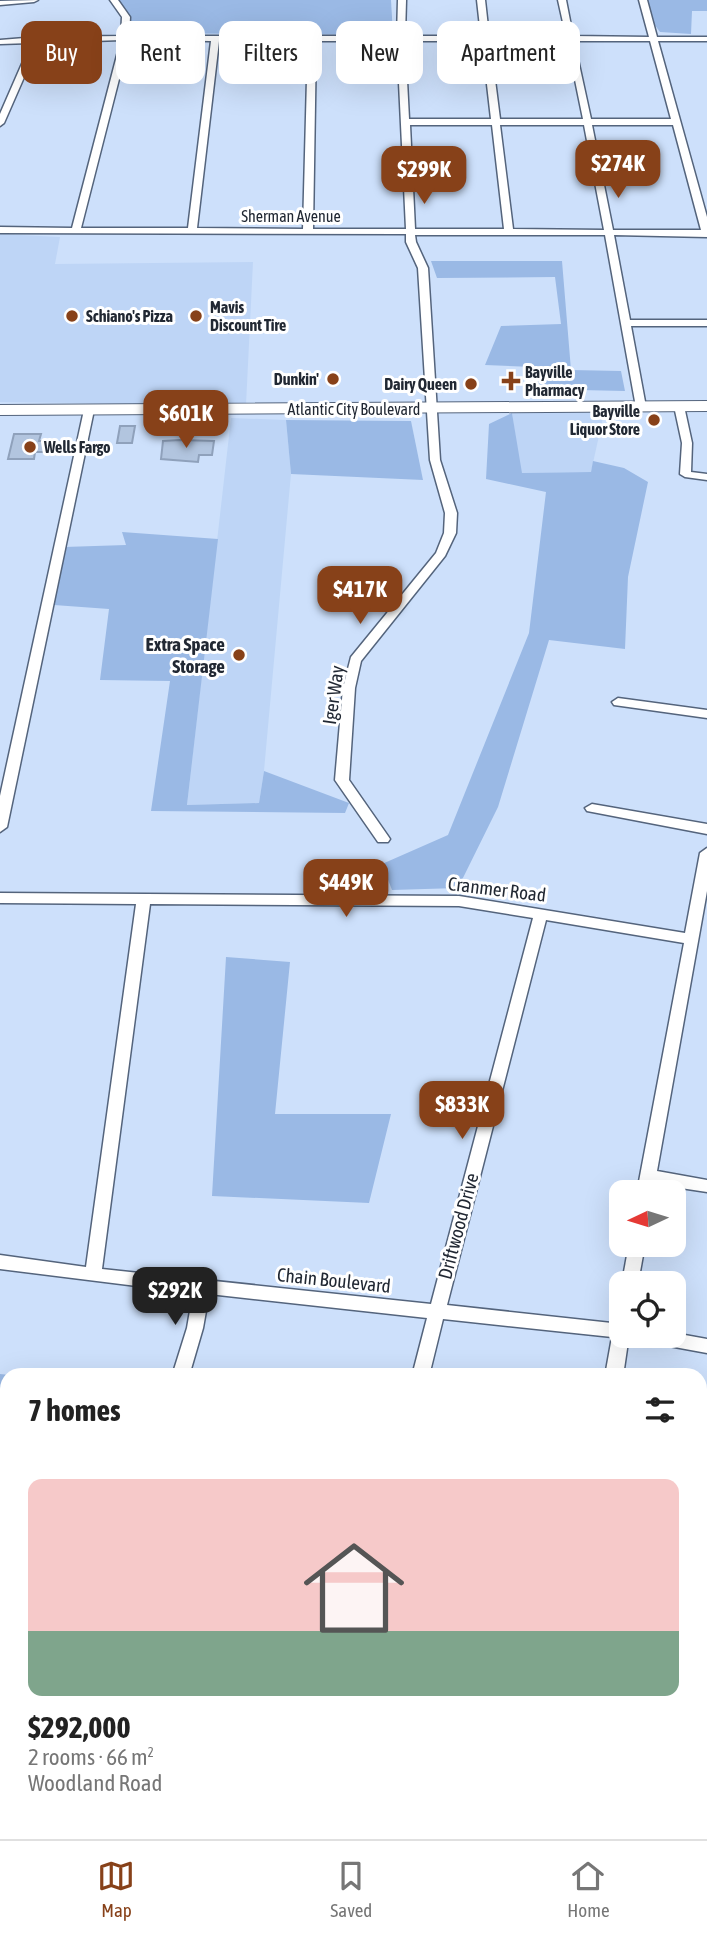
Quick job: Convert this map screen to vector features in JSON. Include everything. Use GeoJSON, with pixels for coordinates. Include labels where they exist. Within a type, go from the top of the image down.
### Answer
{"type":"FeatureCollection","features":[{"type":"Feature","properties":{"kind":"highway","name":"Atlantic City Boulevard"},"geometry":{"type":"LineString","coordinates":[[0,410],[707,406]]}},
{"type":"Feature","properties":{"kind":"street"},"geometry":{"type":"LineString","coordinates":[[0,3],[34,0]]}},
{"type":"Feature","properties":{"kind":"street"},"geometry":{"type":"LineString","coordinates":[[114,0],[126,21]]}},
{"type":"Feature","properties":{"kind":"street","name":"Iger Way"},"geometry":{"type":"LineString","coordinates":[[401,21],[402,0]]}},
{"type":"Feature","properties":{"kind":"street"},"geometry":{"type":"LineString","coordinates":[[481,0],[484,21]]}},
{"type":"Feature","properties":{"kind":"street"},"geometry":{"type":"LineString","coordinates":[[562,0],[566,21]]}},
{"type":"Feature","properties":{"kind":"street"},"geometry":{"type":"LineString","coordinates":[[643,0],[674,122],[707,233]]}},
{"type":"Feature","properties":{"kind":"street"},"geometry":{"type":"LineString","coordinates":[[580,38],[707,39]]}},
{"type":"Feature","properties":{"kind":"street"},"geometry":{"type":"LineString","coordinates":[[205,39],[219,39]]}},
{"type":"Feature","properties":{"kind":"street"},"geometry":{"type":"LineString","coordinates":[[192,232],[215,39]]}},
{"type":"Feature","properties":{"kind":"street"},"geometry":{"type":"LineString","coordinates":[[0,42],[21,40]]}},
{"type":"Feature","properties":{"kind":"street"},"geometry":{"type":"LineString","coordinates":[[0,123],[21,75]]}},
{"type":"Feature","properties":{"kind":"street"},"geometry":{"type":"LineString","coordinates":[[75,232],[116,76]]}},
{"type":"Feature","properties":{"kind":"street"},"geometry":{"type":"LineString","coordinates":[[308,232],[311,84]]}},
{"type":"Feature","properties":{"kind":"street","name":"Iger Way"},"geometry":{"type":"LineString","coordinates":[[383,839],[342,780],[349,688],[355,660],[441,554],[447,542],[451,513],[435,460],[423,268],[411,242],[410,233],[403,84]]}},
{"type":"Feature","properties":{"kind":"street"},"geometry":{"type":"LineString","coordinates":[[491,84],[509,232]]}},
{"type":"Feature","properties":{"kind":"street"},"geometry":{"type":"LineString","coordinates":[[579,84],[641,407]]}},
{"type":"Feature","properties":{"kind":"street"},"geometry":{"type":"LineString","coordinates":[[405,122],[674,122]]}},
{"type":"Feature","properties":{"kind":"street","name":"Sherman Avenue"},"geometry":{"type":"LineString","coordinates":[[0,230],[707,233]]}},
{"type":"Feature","properties":{"kind":"street"},"geometry":{"type":"LineString","coordinates":[[626,323],[707,323]]}},
{"type":"Feature","properties":{"kind":"street"},"geometry":{"type":"LineString","coordinates":[[679,406],[687,443],[685,474],[707,477]]}},
{"type":"Feature","properties":{"kind":"street"},"geometry":{"type":"LineString","coordinates":[[0,827],[89,410]]}},
{"type":"Feature","properties":{"kind":"street"},"geometry":{"type":"LineString","coordinates":[[618,702],[707,714]]}},
{"type":"Feature","properties":{"kind":"street"},"geometry":{"type":"LineString","coordinates":[[592,808],[707,828]]}},
{"type":"Feature","properties":{"kind":"street"},"geometry":{"type":"LineString","coordinates":[[648,1180],[707,853]]}},
{"type":"Feature","properties":{"kind":"street","name":"Cranmer Road"},"geometry":{"type":"LineString","coordinates":[[0,898],[459,901],[692,939]]}},
{"type":"Feature","properties":{"kind":"street"},"geometry":{"type":"LineString","coordinates":[[93,1275],[144,899]]}},
{"type":"Feature","properties":{"kind":"street","name":"Driftwood Drive"},"geometry":{"type":"LineString","coordinates":[[422,1368],[541,914]]}},
{"type":"Feature","properties":{"kind":"street"},"geometry":{"type":"LineString","coordinates":[[686,1185],[707,1186]]}},
{"type":"Feature","properties":{"kind":"street","name":"Chain Boulevard"},"geometry":{"type":"LineString","coordinates":[[0,1262],[93,1275],[609,1332]]}},
{"type":"Feature","properties":{"kind":"street"},"geometry":{"type":"LineString","coordinates":[[182,1368],[195,1328],[202,1286]]}},
{"type":"Feature","properties":{"kind":"street"},"geometry":{"type":"LineString","coordinates":[[686,1342],[707,1346]]}},
{"type":"Feature","properties":{"kind":"street"},"geometry":{"type":"LineString","coordinates":[[615,1368],[619,1348]]}},
{"type":"Feature","properties":{"kind":"shaded area"},"geometry":{"type":"Polygon","coordinates":[[[117,0],[391,0],[392,21],[336,21],[336,35],[322,34],[322,21],[219,21],[219,34],[205,34],[205,21],[130,21],[117,0]]]}},
{"type":"Feature","properties":{"kind":"shaded area"},"geometry":{"type":"Polygon","coordinates":[[[647,0],[707,0],[707,11],[692,11],[691,34],[660,32],[654,24],[647,0]]]}},
{"type":"Feature","properties":{"kind":"shaded area"},"geometry":{"type":"Polygon","coordinates":[[[0,234],[60,237],[55,264],[253,262],[246,405],[0,402],[0,234]]]}},
{"type":"Feature","properties":{"kind":"shaded area"},"geometry":{"type":"Polygon","coordinates":[[[431,261],[562,261],[571,370],[621,371],[625,391],[536,389],[533,367],[485,365],[501,326],[561,324],[555,277],[437,278],[431,261]]]}},
{"type":"Feature","properties":{"kind":"shaded area"},"geometry":{"type":"Polygon","coordinates":[[[512,413],[604,413],[591,472],[521,473],[512,413]]]}},
{"type":"Feature","properties":{"kind":"shaded area"},"geometry":{"type":"Polygon","coordinates":[[[512,413],[522,473],[591,472],[593,461],[624,468],[648,482],[628,577],[625,649],[549,640],[498,807],[458,888],[392,890],[382,864],[448,835],[529,633],[546,492],[486,479],[489,424],[512,413]]]}},
{"type":"Feature","properties":{"kind":"shaded area","name":"Extra Space Storage"},"geometry":{"type":"Polygon","coordinates":[[[231,418],[286,420],[291,474],[264,771],[259,803],[187,805],[231,418]]]}},
{"type":"Feature","properties":{"kind":"shaded area"},"geometry":{"type":"Polygon","coordinates":[[[286,420],[411,421],[423,480],[291,474],[286,420]]]}},
{"type":"Feature","properties":{"kind":"shaded area"},"geometry":{"type":"Polygon","coordinates":[[[122,532],[218,539],[187,805],[259,803],[264,771],[349,803],[345,813],[151,811],[170,681],[100,680],[109,609],[54,605],[64,547],[126,545],[122,532]]]}},
{"type":"Feature","properties":{"kind":"shaded area"},"geometry":{"type":"Polygon","coordinates":[[[226,957],[290,962],[275,1114],[391,1114],[369,1203],[212,1196],[226,957]]]}},
{"type":"Feature","properties":{"kind":"building"},"geometry":{"type":"Polygon","coordinates":[[[120,426],[135,426],[132,443],[117,443],[120,426]]]}},
{"type":"Feature","properties":{"kind":"building","name":"Wells Fargo"},"geometry":{"type":"Polygon","coordinates":[[[14,434],[41,434],[39,441],[55,441],[53,452],[35,452],[34,459],[8,459],[14,434]]]}},
{"type":"Feature","properties":{"kind":"building"},"geometry":{"type":"Polygon","coordinates":[[[163,441],[214,441],[212,455],[199,455],[198,462],[161,459],[163,441]]]}},
{"type":"Feature","properties":{"kind":"place","name":"Schiano's Pizza"},"geometry":{"type":"Point","coordinates":[72,316]}},
{"type":"Feature","properties":{"kind":"place","name":"Mavis Discount Tire"},"geometry":{"type":"Point","coordinates":[196,316]}},
{"type":"Feature","properties":{"kind":"place","name":"Dunkin'"},"geometry":{"type":"Point","coordinates":[333,379]}},
{"type":"Feature","properties":{"kind":"place","name":"Bayville Pharmacy"},"geometry":{"type":"Point","coordinates":[511,381]}},
{"type":"Feature","properties":{"kind":"place","name":"Dairy Queen"},"geometry":{"type":"Point","coordinates":[471,384]}},
{"type":"Feature","properties":{"kind":"place","name":"Bayville Liquor Store"},"geometry":{"type":"Point","coordinates":[654,420]}},
{"type":"Feature","properties":{"kind":"place","name":"Wells Fargo"},"geometry":{"type":"Point","coordinates":[30,447]}},
{"type":"Feature","properties":{"kind":"place","name":"Extra Space Storage"},"geometry":{"type":"Point","coordinates":[239,655]}}]}
